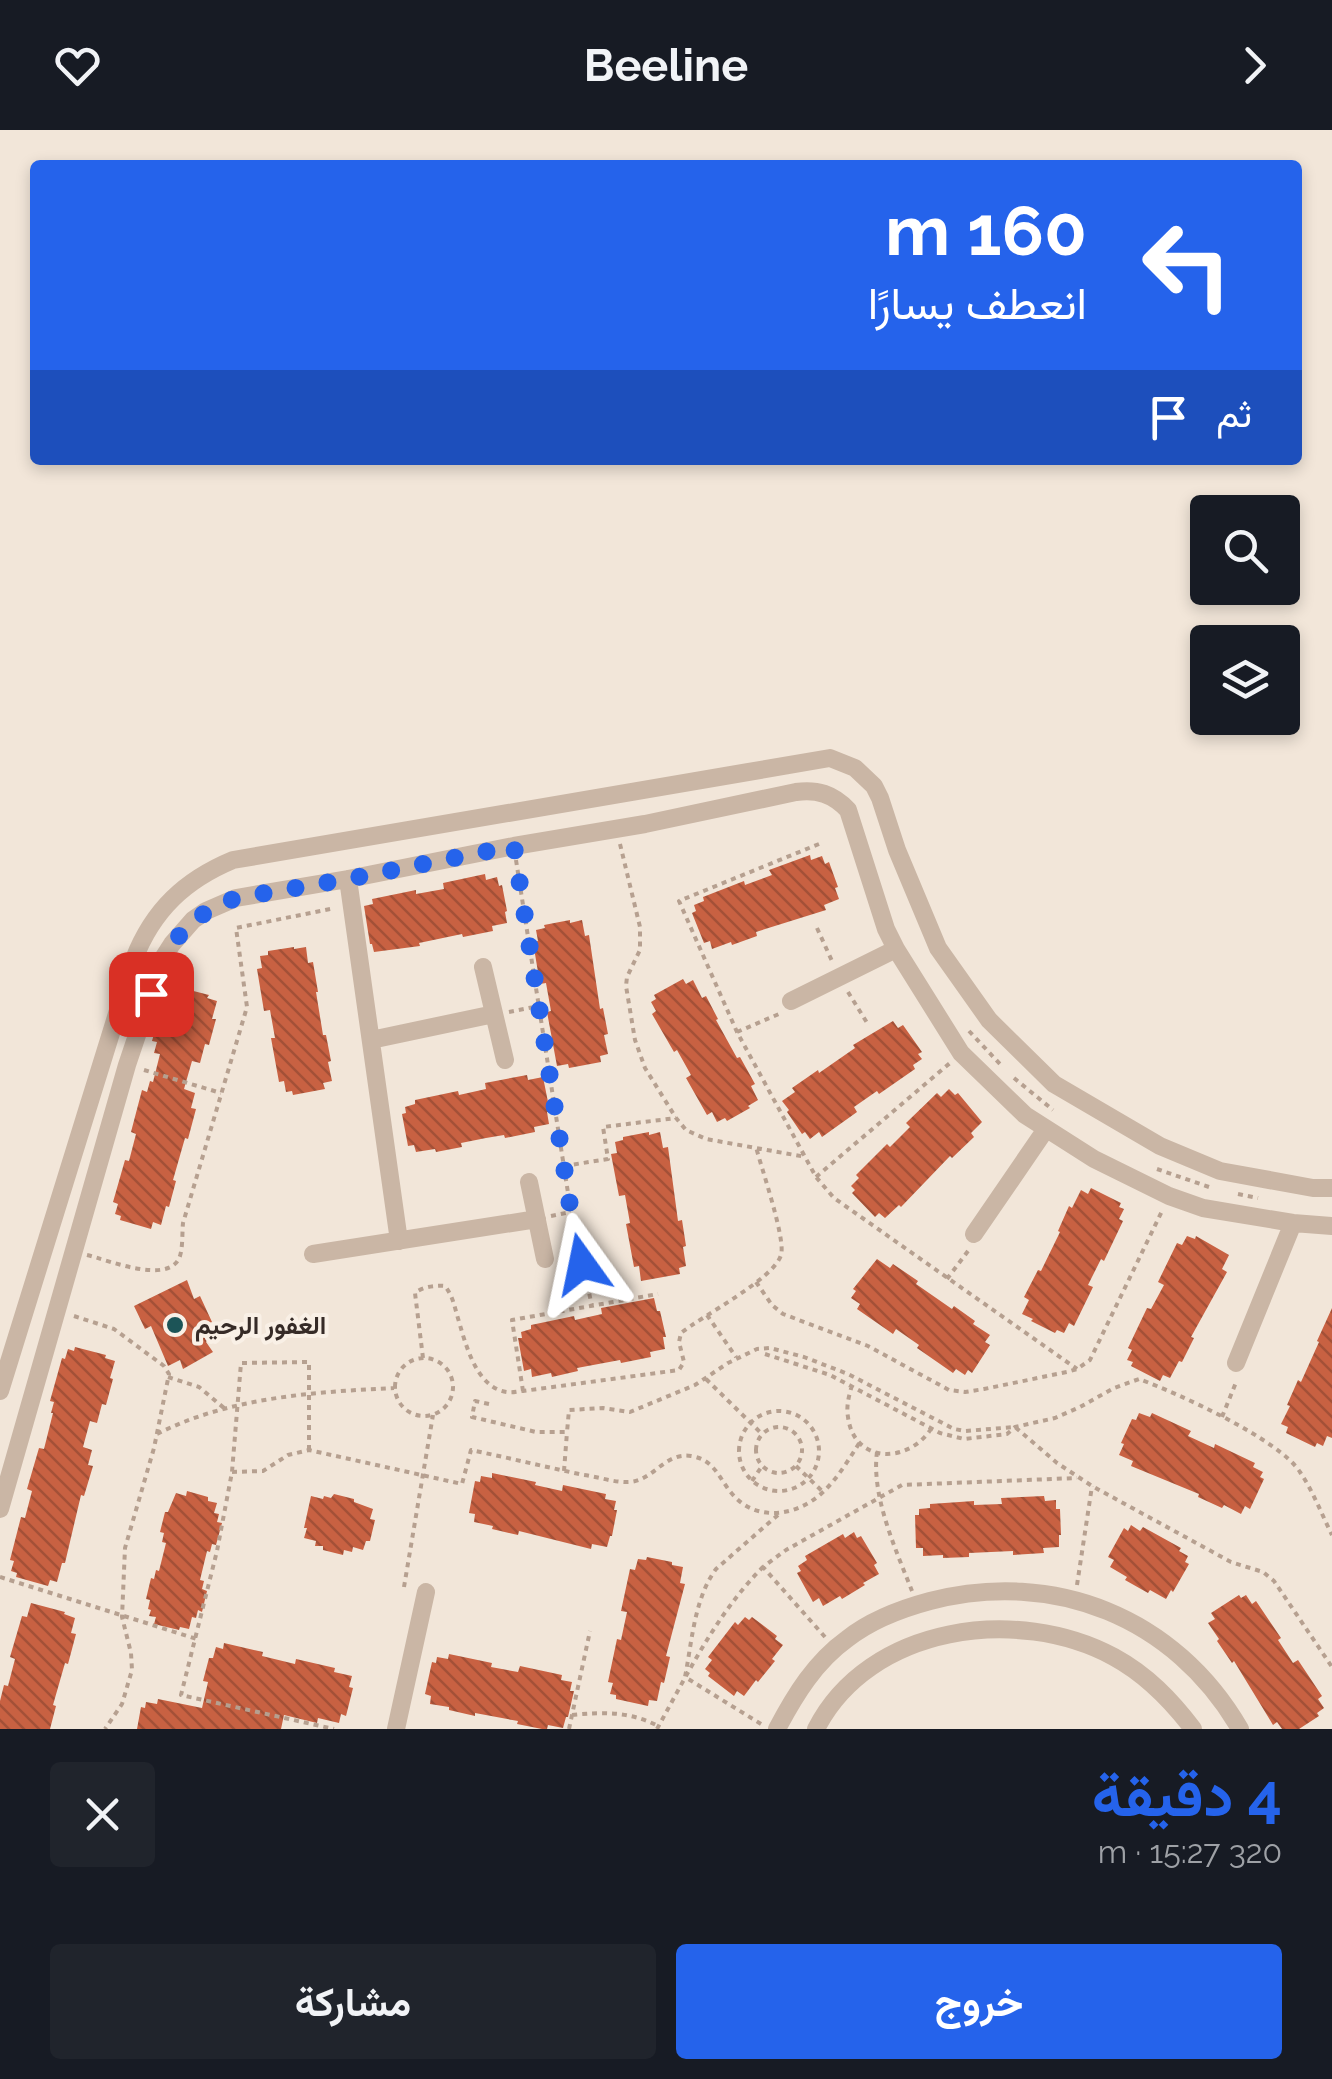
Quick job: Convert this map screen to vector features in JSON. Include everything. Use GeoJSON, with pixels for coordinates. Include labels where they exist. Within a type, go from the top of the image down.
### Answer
{"type":"FeatureCollection","features":[{"type":"Feature","properties":{"kind":"street"},"geometry":{"type":"LineString","coordinates":[[0,1392],[134,959],[150,926],[172,898],[200,875],[233,860],[830,758],[855,768],[874,786],[938,948],[989,1020],[1054,1084],[1160,1146],[1220,1171],[1312,1188],[1332,1188]]}},
{"type":"Feature","properties":{"kind":"street"},"geometry":{"type":"LineString","coordinates":[[0,1508],[127,1064],[163,958],[194,920],[236,898],[815,791],[848,810],[886,928],[958,1048],[1026,1115],[1094,1160],[1203,1208],[1332,1226]]}},
{"type":"Feature","properties":{"kind":"street"},"geometry":{"type":"LineString","coordinates":[[486,816],[490,850]]}},
{"type":"Feature","properties":{"kind":"street"},"geometry":{"type":"LineString","coordinates":[[867,865],[897,850]]}},
{"type":"Feature","properties":{"kind":"street"},"geometry":{"type":"LineString","coordinates":[[348,879],[400,1241]]}},
{"type":"Feature","properties":{"kind":"street"},"geometry":{"type":"LineString","coordinates":[[794,1000],[896,949]]}},
{"type":"Feature","properties":{"kind":"street"},"geometry":{"type":"LineString","coordinates":[[483,968],[504,1060]]}},
{"type":"Feature","properties":{"kind":"street"},"geometry":{"type":"LineString","coordinates":[[371,1040],[494,1014]]}},
{"type":"Feature","properties":{"kind":"street"},"geometry":{"type":"LineString","coordinates":[[975,1233],[1046,1129]]}},
{"type":"Feature","properties":{"kind":"street"},"geometry":{"type":"LineString","coordinates":[[529,1182],[545,1259]]}},
{"type":"Feature","properties":{"kind":"street"},"geometry":{"type":"LineString","coordinates":[[313,1254],[537,1219]]}},
{"type":"Feature","properties":{"kind":"street"},"geometry":{"type":"LineString","coordinates":[[1238,1360],[1293,1223]]}},
{"type":"Feature","properties":{"kind":"street"},"geometry":{"type":"LineString","coordinates":[[26,1303],[56,1310]]}},
{"type":"Feature","properties":{"kind":"street"},"geometry":{"type":"LineString","coordinates":[[777,1729],[813,1671],[834,1648],[863,1628],[918,1604],[956,1594],[999,1591],[1076,1599],[1128,1620],[1176,1653],[1216,1694],[1240,1729]]}},
{"type":"Feature","properties":{"kind":"street"},"geometry":{"type":"LineString","coordinates":[[396,1729],[426,1592]]}},
{"type":"Feature","properties":{"kind":"street"},"geometry":{"type":"LineString","coordinates":[[816,1729],[844,1689],[886,1658],[933,1638],[999,1629],[1062,1637],[1113,1656],[1158,1688],[1193,1729]]}},
{"type":"Feature","properties":{"kind":"path"},"geometry":{"type":"LineString","coordinates":[[616,829],[640,927],[640,950],[626,986],[635,1040],[645,1068],[676,1118],[696,1136],[806,1157]]}},
{"type":"Feature","properties":{"kind":"path"},"geometry":{"type":"LineString","coordinates":[[820,844],[678,901],[738,1032],[816,1177],[834,1198],[1077,1369]]}},
{"type":"Feature","properties":{"kind":"path"},"geometry":{"type":"LineString","coordinates":[[514,846],[571,1212],[592,1306]]}},
{"type":"Feature","properties":{"kind":"path"},"geometry":{"type":"LineString","coordinates":[[73,1251],[144,1270],[162,1270],[180,1258],[183,1223],[247,1007],[236,928],[352,904]]}},
{"type":"Feature","properties":{"kind":"path"},"geometry":{"type":"LineString","coordinates":[[738,1032],[792,1009],[794,1000]]}},
{"type":"Feature","properties":{"kind":"path"},"geometry":{"type":"LineString","coordinates":[[494,1014],[538,1006]]}},
{"type":"Feature","properties":{"kind":"path"},"geometry":{"type":"LineString","coordinates":[[816,1177],[989,1020]]}},
{"type":"Feature","properties":{"kind":"path"},"geometry":{"type":"LineString","coordinates":[[127,1064],[221,1093]]}},
{"type":"Feature","properties":{"kind":"path"},"geometry":{"type":"LineString","coordinates":[[564,1166],[608,1159],[602,1126],[676,1118]]}},
{"type":"Feature","properties":{"kind":"path"},"geometry":{"type":"LineString","coordinates":[[423,1358],[416,1293],[423,1288],[444,1286],[451,1294],[464,1339],[487,1383],[507,1392],[680,1370],[684,1362],[681,1333],[756,1282],[776,1265],[782,1254],[756,1147]]}},
{"type":"Feature","properties":{"kind":"path"},"geometry":{"type":"LineString","coordinates":[[756,1282],[783,1314],[868,1346],[949,1390],[984,1389],[1077,1369],[1090,1360],[1170,1196]]}},
{"type":"Feature","properties":{"kind":"path"},"geometry":{"type":"LineString","coordinates":[[947,1279],[976,1240],[975,1233]]}},
{"type":"Feature","properties":{"kind":"path"},"geometry":{"type":"LineString","coordinates":[[523,1391],[512,1320],[658,1294]]}},
{"type":"Feature","properties":{"kind":"path"},"geometry":{"type":"LineString","coordinates":[[56,1310],[114,1328],[166,1368],[168,1378],[157,1434],[125,1548],[122,1617],[132,1670],[122,1704],[105,1729]]}},
{"type":"Feature","properties":{"kind":"path"},"geometry":{"type":"LineString","coordinates":[[708,1315],[737,1358]]}},
{"type":"Feature","properties":{"kind":"path"},"geometry":{"type":"LineString","coordinates":[[564,1470],[569,1410],[603,1408],[630,1412],[706,1379],[757,1349],[784,1351],[848,1374],[964,1432],[1054,1418],[1139,1379],[1222,1417],[1288,1458],[1300,1471],[1332,1535]]}},
{"type":"Feature","properties":{"kind":"path"},"geometry":{"type":"LineString","coordinates":[[765,1354],[852,1385],[952,1438],[1007,1434],[1014,1427]]}},
{"type":"Feature","properties":{"kind":"path"},"geometry":{"type":"LineString","coordinates":[[404,1587],[434,1416],[448,1404],[454,1387],[441,1363],[414,1360],[400,1370],[394,1388],[396,1397],[415,1416],[434,1416]]}},
{"type":"Feature","properties":{"kind":"path"},"geometry":{"type":"LineString","coordinates":[[1222,1417],[1241,1368],[1238,1360]]}},
{"type":"Feature","properties":{"kind":"path"},"geometry":{"type":"LineString","coordinates":[[308,1450],[309,1362],[241,1364],[232,1472],[182,1696],[334,1729]]}},
{"type":"Feature","properties":{"kind":"path"},"geometry":{"type":"LineString","coordinates":[[168,1378],[199,1388],[224,1408]]}},
{"type":"Feature","properties":{"kind":"path"},"geometry":{"type":"LineString","coordinates":[[706,1379],[762,1434]]}},
{"type":"Feature","properties":{"kind":"path"},"geometry":{"type":"LineString","coordinates":[[852,1385],[847,1415],[851,1429],[867,1448],[898,1454],[924,1440],[932,1428]]}},
{"type":"Feature","properties":{"kind":"path"},"geometry":{"type":"LineString","coordinates":[[157,1434],[224,1408],[308,1394],[394,1388]]}},
{"type":"Feature","properties":{"kind":"path"},"geometry":{"type":"LineString","coordinates":[[489,1404],[475,1402],[472,1417],[536,1432],[567,1432]]}},
{"type":"Feature","properties":{"kind":"path"},"geometry":{"type":"LineString","coordinates":[[777,1411],[804,1420],[815,1435],[818,1453],[808,1478],[794,1488],[776,1491],[752,1481],[739,1457],[741,1438],[750,1423],[777,1411]]}},
{"type":"Feature","properties":{"kind":"path"},"geometry":{"type":"LineString","coordinates":[[782,1427],[794,1434],[802,1453],[796,1466],[783,1473],[762,1466],[756,1447],[762,1434],[782,1427]]}},
{"type":"Feature","properties":{"kind":"path"},"geometry":{"type":"LineString","coordinates":[[1014,1427],[1056,1463],[1092,1486],[1232,1562],[1263,1572],[1274,1581],[1332,1667]]}},
{"type":"Feature","properties":{"kind":"path"},"geometry":{"type":"LineString","coordinates":[[232,1472],[263,1471],[288,1455],[308,1450],[462,1484],[471,1450],[634,1482],[672,1457],[687,1455],[709,1462],[731,1494],[766,1514],[796,1509],[823,1492],[860,1442]]}},
{"type":"Feature","properties":{"kind":"path"},"geometry":{"type":"LineString","coordinates":[[877,1452],[879,1496],[918,1604]]}},
{"type":"Feature","properties":{"kind":"path"},"geometry":{"type":"LineString","coordinates":[[752,1481],[762,1466]]}},
{"type":"Feature","properties":{"kind":"path"},"geometry":{"type":"LineString","coordinates":[[796,1466],[823,1492]]}},
{"type":"Feature","properties":{"kind":"path"},"geometry":{"type":"LineString","coordinates":[[572,1715],[621,1712],[658,1727],[740,1590],[763,1567],[902,1485],[1079,1478]]}},
{"type":"Feature","properties":{"kind":"path"},"geometry":{"type":"LineString","coordinates":[[1076,1599],[1092,1486]]}},
{"type":"Feature","properties":{"kind":"path"},"geometry":{"type":"LineString","coordinates":[[686,1677],[700,1604],[710,1578],[780,1513]]}},
{"type":"Feature","properties":{"kind":"path"},"geometry":{"type":"LineString","coordinates":[[763,1567],[834,1648]]}},
{"type":"Feature","properties":{"kind":"path"},"geometry":{"type":"LineString","coordinates":[[0,1578],[197,1639]]}},
{"type":"Feature","properties":{"kind":"path"},"geometry":{"type":"LineString","coordinates":[[569,1729],[590,1631]]}},
{"type":"Feature","properties":{"kind":"path"},"geometry":{"type":"LineString","coordinates":[[686,1677],[769,1729]]}},
{"type":"Feature","properties":{"kind":"path"},"geometry":{"type":"LineString","coordinates":[[290,1729],[292,1721]]}},
{"type":"Feature","properties":{"kind":"building"},"geometry":{"type":"Polygon","coordinates":[[[810,855],[811,860],[822,856],[825,864],[829,862],[838,887],[835,888],[839,899],[824,905],[826,910],[756,932],[757,936],[732,945],[731,942],[712,949],[710,941],[704,943],[692,913],[696,911],[694,905],[704,901],[703,897],[772,875],[769,870],[810,855]]]}},
{"type":"Feature","properties":{"kind":"building"},"geometry":{"type":"Polygon","coordinates":[[[485,874],[486,880],[497,877],[499,886],[502,885],[507,923],[492,926],[493,931],[374,952],[364,906],[373,904],[372,899],[444,889],[443,883],[485,874]]]}},
{"type":"Feature","properties":{"kind":"building"},"geometry":{"type":"Polygon","coordinates":[[[582,920],[585,936],[589,935],[600,1009],[603,1008],[608,1034],[604,1035],[608,1054],[600,1056],[601,1062],[569,1068],[568,1064],[557,1066],[546,983],[540,984],[533,942],[538,941],[536,930],[545,928],[544,925],[582,920]]]}},
{"type":"Feature","properties":{"kind":"building"},"geometry":{"type":"Polygon","coordinates":[[[306,947],[308,963],[313,962],[332,1081],[323,1083],[325,1089],[293,1095],[292,1091],[286,1092],[284,1081],[279,1082],[270,1010],[264,1011],[257,969],[262,968],[260,956],[268,955],[268,951],[306,947]]]}},
{"type":"Feature","properties":{"kind":"building"},"geometry":{"type":"Polygon","coordinates":[[[683,979],[686,984],[693,980],[702,998],[706,996],[737,1058],[740,1057],[755,1084],[751,1086],[758,1100],[727,1121],[725,1118],[717,1122],[712,1112],[707,1115],[686,1078],[691,1075],[652,1014],[656,1011],[651,1002],[656,999],[654,995],[683,979]]]}},
{"type":"Feature","properties":{"kind":"building"},"geometry":{"type":"Polygon","coordinates":[[[178,987],[217,1001],[212,1019],[216,1019],[209,1045],[205,1044],[200,1063],[192,1061],[184,1089],[195,1093],[191,1108],[196,1109],[173,1180],[176,1181],[169,1207],[166,1206],[161,1225],[153,1222],[151,1229],[120,1220],[121,1216],[115,1214],[118,1204],[113,1202],[136,1134],[131,1132],[142,1090],[147,1092],[150,1081],[153,1082],[160,1054],[154,1053],[157,1042],[152,1041],[164,998],[168,999],[171,989],[177,991],[178,987]]]}},
{"type":"Feature","properties":{"kind":"building"},"geometry":{"type":"Polygon","coordinates":[[[893,1021],[898,1028],[903,1025],[922,1052],[918,1054],[922,1059],[913,1065],[915,1069],[854,1107],[857,1112],[822,1137],[819,1132],[810,1139],[805,1132],[802,1134],[782,1101],[795,1092],[792,1088],[893,1021]]]}},
{"type":"Feature","properties":{"kind":"building"},"geometry":{"type":"Polygon","coordinates":[[[527,1075],[528,1080],[543,1077],[549,1124],[534,1127],[535,1132],[461,1143],[462,1147],[436,1152],[416,1152],[414,1145],[408,1146],[402,1114],[415,1100],[486,1089],[485,1083],[527,1075]]]}},
{"type":"Feature","properties":{"kind":"building"},"geometry":{"type":"Polygon","coordinates":[[[949,1089],[955,1095],[958,1093],[982,1122],[971,1133],[974,1137],[901,1207],[885,1218],[879,1213],[875,1217],[852,1193],[855,1190],[851,1186],[859,1178],[856,1175],[910,1127],[906,1123],[937,1093],[941,1097],[949,1089]]]}},
{"type":"Feature","properties":{"kind":"building"},"geometry":{"type":"Polygon","coordinates":[[[660,1132],[663,1148],[668,1147],[686,1266],[679,1268],[680,1274],[641,1281],[639,1266],[634,1267],[626,1224],[630,1223],[625,1195],[619,1196],[611,1154],[617,1153],[615,1142],[623,1137],[660,1132]]]}},
{"type":"Feature","properties":{"kind":"building"},"geometry":{"type":"Polygon","coordinates":[[[1091,1188],[1121,1203],[1119,1207],[1124,1209],[1119,1219],[1123,1221],[1088,1285],[1093,1287],[1074,1326],[1069,1323],[1064,1333],[1055,1333],[1022,1314],[1029,1300],[1024,1297],[1038,1270],[1041,1271],[1069,1206],[1072,1208],[1081,1190],[1088,1194],[1091,1188]]]}},
{"type":"Feature","properties":{"kind":"building"},"geometry":{"type":"Polygon","coordinates":[[[1187,1236],[1196,1236],[1229,1255],[1222,1269],[1227,1272],[1191,1337],[1194,1338],[1182,1362],[1170,1378],[1163,1375],[1160,1381],[1131,1366],[1133,1362],[1127,1360],[1132,1350],[1128,1348],[1147,1308],[1151,1309],[1164,1285],[1158,1282],[1177,1243],[1182,1245],[1187,1236]]]}},
{"type":"Feature","properties":{"kind":"building"},"geometry":{"type":"Polygon","coordinates":[[[877,1259],[890,1268],[893,1264],[990,1335],[985,1342],[990,1345],[972,1373],[968,1370],[965,1375],[956,1369],[953,1373],[896,1329],[893,1334],[857,1309],[860,1304],[851,1298],[856,1291],[853,1289],[877,1259]]]}},
{"type":"Feature","properties":{"kind":"building","name":"الغفور الرحيم"},"geometry":{"type":"Polygon","coordinates":[[[187,1280],[194,1299],[200,1296],[212,1322],[206,1324],[211,1334],[206,1342],[213,1352],[183,1369],[180,1360],[168,1366],[151,1326],[145,1329],[134,1306],[187,1280]]]}},
{"type":"Feature","properties":{"kind":"building"},"geometry":{"type":"Polygon","coordinates":[[[654,1298],[666,1337],[665,1349],[650,1352],[651,1357],[577,1368],[578,1371],[552,1377],[551,1373],[532,1377],[531,1369],[524,1371],[518,1338],[531,1325],[574,1316],[575,1320],[602,1314],[601,1308],[654,1298]]]}},
{"type":"Feature","properties":{"kind":"building"},"geometry":{"type":"Polygon","coordinates":[[[1332,1308],[1332,1438],[1327,1436],[1323,1446],[1317,1443],[1315,1447],[1286,1433],[1288,1427],[1281,1424],[1332,1308]]]}},
{"type":"Feature","properties":{"kind":"building"},"geometry":{"type":"Polygon","coordinates":[[[75,1347],[115,1361],[110,1378],[113,1379],[97,1423],[90,1421],[83,1447],[92,1450],[88,1465],[93,1466],[84,1496],[81,1495],[65,1563],[57,1582],[50,1580],[48,1586],[16,1577],[17,1573],[11,1571],[14,1561],[10,1560],[32,1491],[27,1489],[39,1448],[44,1449],[53,1413],[54,1402],[50,1401],[62,1358],[75,1347]]]}},
{"type":"Feature","properties":{"kind":"building"},"geometry":{"type":"Polygon","coordinates":[[[1139,1413],[1150,1417],[1152,1413],[1191,1431],[1188,1436],[1255,1463],[1253,1467],[1263,1472],[1260,1477],[1264,1479],[1250,1509],[1245,1506],[1241,1514],[1224,1505],[1222,1508],[1198,1497],[1199,1494],[1131,1466],[1133,1461],[1119,1455],[1132,1419],[1136,1420],[1139,1413]]]}},
{"type":"Feature","properties":{"kind":"building"},"geometry":{"type":"Polygon","coordinates":[[[492,1473],[562,1491],[563,1485],[606,1494],[605,1499],[616,1501],[617,1510],[607,1547],[592,1544],[591,1549],[474,1522],[475,1514],[469,1513],[475,1481],[480,1482],[481,1476],[492,1478],[492,1473]]]}},
{"type":"Feature","properties":{"kind":"building"},"geometry":{"type":"Polygon","coordinates":[[[187,1491],[217,1503],[214,1513],[219,1514],[217,1522],[222,1523],[216,1545],[212,1544],[210,1552],[207,1551],[200,1580],[204,1581],[202,1589],[207,1591],[202,1612],[198,1610],[196,1618],[192,1617],[189,1629],[179,1630],[154,1624],[156,1617],[149,1616],[150,1600],[146,1599],[166,1543],[162,1542],[164,1533],[160,1532],[165,1512],[176,1493],[186,1496],[187,1491]]]}},
{"type":"Feature","properties":{"kind":"building"},"geometry":{"type":"Polygon","coordinates":[[[334,1494],[373,1509],[370,1519],[375,1520],[370,1541],[366,1541],[363,1550],[353,1547],[352,1552],[344,1550],[343,1555],[323,1550],[323,1546],[315,1546],[316,1541],[304,1538],[311,1496],[323,1499],[334,1494]]]}},
{"type":"Feature","properties":{"kind":"building"},"geometry":{"type":"Polygon","coordinates":[[[1044,1496],[1045,1501],[1056,1500],[1056,1509],[1060,1509],[1059,1547],[1043,1548],[1044,1553],[969,1553],[969,1557],[943,1558],[923,1556],[923,1548],[916,1548],[915,1515],[919,1515],[919,1509],[930,1508],[930,1504],[1002,1504],[1001,1498],[1044,1496]]]}},
{"type":"Feature","properties":{"kind":"building"},"geometry":{"type":"Polygon","coordinates":[[[1131,1525],[1140,1531],[1143,1527],[1188,1556],[1185,1562],[1189,1564],[1166,1599],[1125,1580],[1127,1577],[1110,1567],[1114,1560],[1108,1557],[1124,1528],[1128,1531],[1131,1525]]]}},
{"type":"Feature","properties":{"kind":"building"},"geometry":{"type":"Polygon","coordinates":[[[854,1532],[857,1538],[861,1536],[879,1574],[842,1599],[840,1596],[823,1606],[819,1598],[813,1602],[797,1573],[801,1571],[798,1566],[807,1560],[805,1556],[843,1534],[845,1538],[854,1532]]]}},
{"type":"Feature","properties":{"kind":"building"},"geometry":{"type":"Polygon","coordinates":[[[647,1557],[683,1567],[680,1583],[685,1584],[666,1656],[670,1657],[664,1683],[661,1682],[657,1701],[649,1700],[648,1706],[616,1699],[616,1695],[610,1694],[613,1683],[608,1682],[627,1612],[621,1611],[630,1569],[635,1570],[638,1559],[647,1557]]]}},
{"type":"Feature","properties":{"kind":"building"},"geometry":{"type":"Polygon","coordinates":[[[1239,1595],[1246,1595],[1252,1604],[1256,1601],[1293,1663],[1298,1660],[1322,1696],[1318,1699],[1324,1708],[1317,1713],[1319,1716],[1299,1729],[1282,1729],[1277,1722],[1273,1725],[1208,1623],[1215,1619],[1211,1613],[1239,1595]]]}},
{"type":"Feature","properties":{"kind":"building"},"geometry":{"type":"Polygon","coordinates":[[[31,1603],[75,1618],[71,1633],[76,1634],[53,1705],[56,1706],[50,1729],[0,1729],[0,1701],[15,1659],[10,1657],[22,1616],[27,1617],[31,1603]]]}},
{"type":"Feature","properties":{"kind":"building"},"geometry":{"type":"Polygon","coordinates":[[[745,1617],[752,1617],[783,1645],[758,1682],[744,1696],[737,1691],[734,1696],[708,1676],[710,1673],[705,1669],[712,1660],[708,1657],[735,1622],[738,1625],[745,1617]]]}},
{"type":"Feature","properties":{"kind":"building"},"geometry":{"type":"Polygon","coordinates":[[[224,1643],[295,1664],[296,1659],[335,1668],[334,1672],[352,1676],[346,1716],[341,1714],[339,1723],[318,1718],[317,1723],[284,1715],[281,1729],[137,1729],[141,1707],[145,1708],[146,1702],[157,1704],[158,1699],[202,1708],[209,1658],[213,1658],[216,1647],[223,1649],[224,1643]]]}},
{"type":"Feature","properties":{"kind":"building"},"geometry":{"type":"Polygon","coordinates":[[[449,1654],[492,1663],[491,1667],[518,1672],[520,1666],[562,1675],[561,1680],[572,1682],[570,1691],[574,1691],[563,1728],[548,1725],[542,1729],[430,1704],[431,1696],[425,1694],[432,1662],[436,1663],[437,1657],[448,1659],[449,1654]]]}},
{"type":"Feature","properties":{"kind":"place","name":"الغفور الرحيم"},"geometry":{"type":"Point","coordinates":[175,1325]}},
{"type":"Feature","properties":{"kind":"route"},"geometry":{"type":"LineString","coordinates":[[151,994],[172,944],[194,920],[221,904],[514,846],[582,1264]]}}]}
